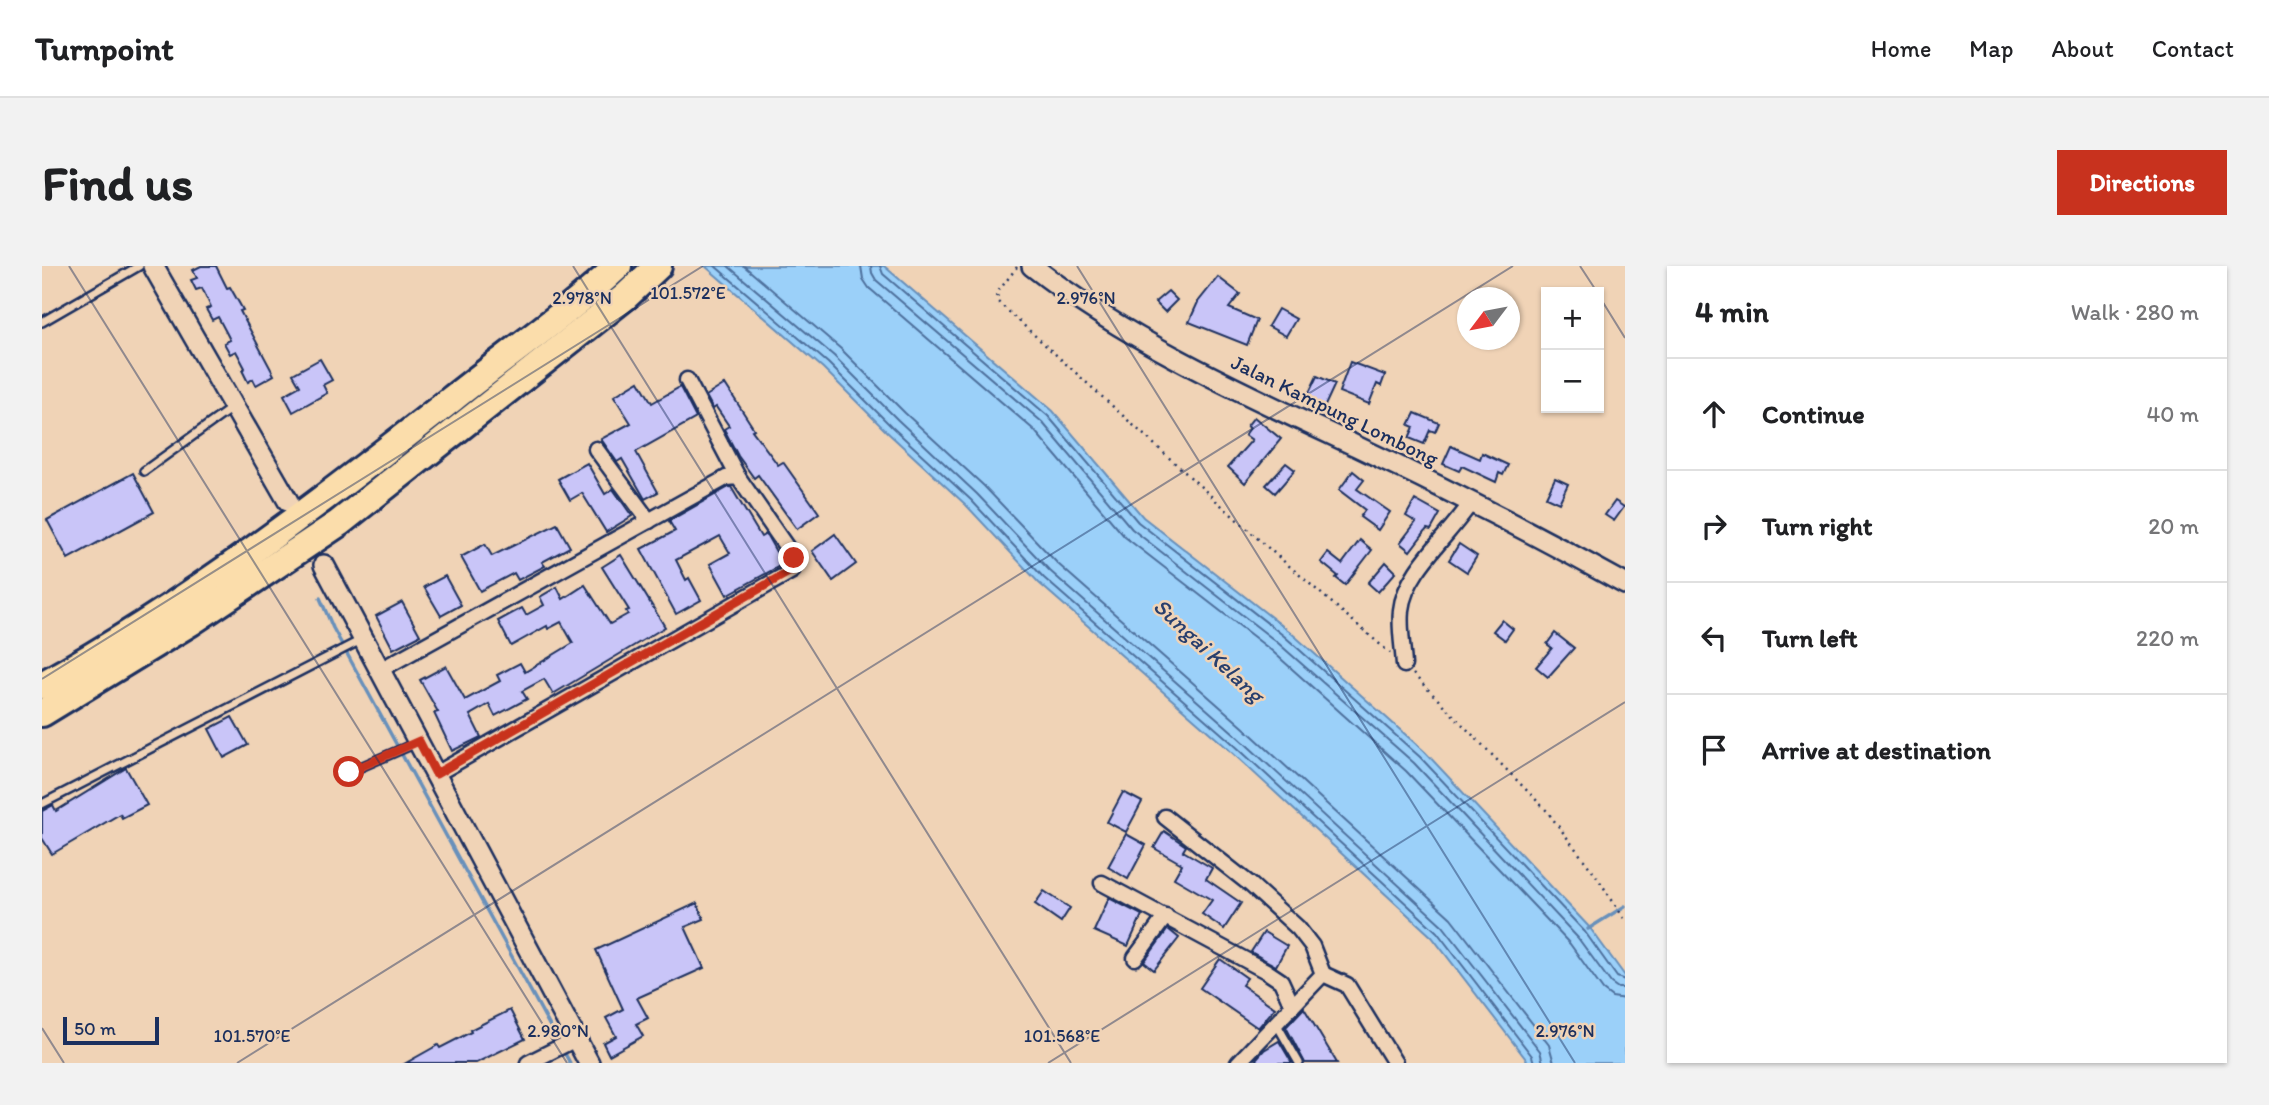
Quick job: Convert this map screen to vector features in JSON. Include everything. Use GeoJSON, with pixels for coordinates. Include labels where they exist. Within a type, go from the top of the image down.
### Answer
{"type":"FeatureCollection","features":[{"type":"Feature","properties":{"kind":"highway"},"geometry":{"type":"LineString","coordinates":[[42,713],[191,622],[339,523],[625,297],[658,266]]}},
{"type":"Feature","properties":{"kind":"highway"},"geometry":{"type":"LineString","coordinates":[[42,685],[87,660],[241,558],[329,495],[612,271]]}},
{"type":"Feature","properties":{"kind":"street"},"geometry":{"type":"LineString","coordinates":[[143,266],[234,407],[288,501]]}},
{"type":"Feature","properties":{"kind":"street","name":"Jalan Kampung Lombong"},"geometry":{"type":"LineString","coordinates":[[1032,266],[1100,313],[1179,359],[1472,501],[1625,583]]}},
{"type":"Feature","properties":{"kind":"street"},"geometry":{"type":"LineString","coordinates":[[436,774],[792,570],[794,558],[738,477],[687,380]]}},
{"type":"Feature","properties":{"kind":"street"},"geometry":{"type":"LineString","coordinates":[[596,449],[649,521]]}},
{"type":"Feature","properties":{"kind":"street"},"geometry":{"type":"LineString","coordinates":[[380,670],[726,478],[738,477]]}},
{"type":"Feature","properties":{"kind":"street"},"geometry":{"type":"LineString","coordinates":[[1404,665],[1401,611],[1403,599],[1419,569],[1472,501]]}},
{"type":"Feature","properties":{"kind":"street"},"geometry":{"type":"LineString","coordinates":[[324,565],[357,642],[380,670],[413,744],[436,774],[573,1040],[590,1063]]}},
{"type":"Feature","properties":{"kind":"street"},"geometry":{"type":"LineString","coordinates":[[1166,817],[1251,885],[1298,928],[1312,946],[1322,974],[1347,985],[1395,1063]]}},
{"type":"Feature","properties":{"kind":"street"},"geometry":{"type":"LineString","coordinates":[[1102,883],[1273,976],[1280,981],[1292,1005]]}},
{"type":"Feature","properties":{"kind":"street"},"geometry":{"type":"LineString","coordinates":[[1135,958],[1166,916]]}},
{"type":"Feature","properties":{"kind":"street"},"geometry":{"type":"LineString","coordinates":[[1238,1063],[1322,974]]}},
{"type":"Feature","properties":{"kind":"street"},"geometry":{"type":"LineString","coordinates":[[528,1063],[573,1040]]}},
{"type":"Feature","properties":{"kind":"lane"},"geometry":{"type":"LineString","coordinates":[[42,322],[143,266]]}},
{"type":"Feature","properties":{"kind":"lane"},"geometry":{"type":"LineString","coordinates":[[144,471],[234,407]]}},
{"type":"Feature","properties":{"kind":"lane"},"geometry":{"type":"LineString","coordinates":[[42,804],[357,642]]}},
{"type":"Feature","properties":{"kind":"lane"},"geometry":{"type":"LineString","coordinates":[[349,772],[413,744]]}},
{"type":"Feature","properties":{"kind":"lane"},"geometry":{"type":"LineString","coordinates":[[1276,1023],[1299,1063]]}},
{"type":"Feature","properties":{"kind":"path"},"geometry":{"type":"LineString","coordinates":[[1018,266],[998,293],[998,302],[1266,546],[1404,665],[1546,810],[1624,919]]}},
{"type":"Feature","properties":{"kind":"water","name":"Sungai Kelang"},"geometry":{"type":"Polygon","coordinates":[[[705,266],[884,266],[1053,411],[1143,517],[1289,631],[1425,752],[1590,928],[1625,976],[1625,1063],[1529,1063],[1432,937],[1225,746],[1039,583],[966,505],[823,368],[705,266]]]}},
{"type":"Feature","properties":{"kind":"building"},"geometry":{"type":"Polygon","coordinates":[[[201,266],[216,266],[227,288],[230,287],[243,310],[240,311],[274,375],[256,385],[253,379],[248,382],[242,370],[245,368],[236,351],[230,354],[224,343],[230,340],[218,317],[212,320],[206,309],[211,307],[202,288],[196,290],[191,280],[197,278],[193,270],[201,266]]]}},
{"type":"Feature","properties":{"kind":"building"},"geometry":{"type":"Polygon","coordinates":[[[1218,277],[1240,294],[1229,308],[1257,320],[1247,345],[1189,322],[1198,302],[1218,277]]]}},
{"type":"Feature","properties":{"kind":"building"},"geometry":{"type":"Polygon","coordinates":[[[1168,291],[1177,300],[1165,312],[1155,302],[1168,291]]]}},
{"type":"Feature","properties":{"kind":"building"},"geometry":{"type":"Polygon","coordinates":[[[1278,309],[1296,319],[1286,336],[1268,326],[1278,309]]]}},
{"type":"Feature","properties":{"kind":"building"},"geometry":{"type":"Polygon","coordinates":[[[320,359],[332,380],[323,385],[327,393],[293,412],[284,395],[300,386],[293,374],[320,359]]]}},
{"type":"Feature","properties":{"kind":"building"},"geometry":{"type":"Polygon","coordinates":[[[1350,362],[1385,375],[1381,386],[1377,384],[1369,404],[1339,392],[1350,362]]]}},
{"type":"Feature","properties":{"kind":"building"},"geometry":{"type":"Polygon","coordinates":[[[1317,376],[1335,384],[1323,410],[1305,401],[1317,376]]]}},
{"type":"Feature","properties":{"kind":"building"},"geometry":{"type":"Polygon","coordinates":[[[639,381],[652,403],[680,387],[696,418],[636,452],[658,492],[645,499],[622,459],[617,462],[601,439],[631,423],[614,396],[639,381]]]}},
{"type":"Feature","properties":{"kind":"building"},"geometry":{"type":"Polygon","coordinates":[[[725,384],[754,429],[752,430],[778,465],[783,462],[819,513],[797,529],[758,475],[754,478],[738,456],[724,429],[729,426],[716,407],[713,409],[706,396],[725,384]]]}},
{"type":"Feature","properties":{"kind":"building"},"geometry":{"type":"Polygon","coordinates":[[[1415,413],[1439,423],[1435,432],[1430,430],[1424,444],[1409,438],[1414,427],[1409,425],[1415,413]]]}},
{"type":"Feature","properties":{"kind":"building"},"geometry":{"type":"Polygon","coordinates":[[[1254,417],[1281,439],[1245,483],[1228,467],[1252,440],[1245,435],[1250,428],[1247,426],[1254,417]]]}},
{"type":"Feature","properties":{"kind":"building"},"geometry":{"type":"Polygon","coordinates":[[[1451,446],[1480,459],[1482,453],[1508,465],[1503,475],[1499,473],[1496,482],[1462,466],[1459,471],[1443,464],[1451,446]]]}},
{"type":"Feature","properties":{"kind":"building"},"geometry":{"type":"Polygon","coordinates":[[[587,463],[605,494],[613,489],[632,516],[606,532],[582,493],[570,500],[558,479],[587,463]]]}},
{"type":"Feature","properties":{"kind":"building"},"geometry":{"type":"Polygon","coordinates":[[[1286,463],[1295,470],[1275,493],[1266,485],[1286,463]]]}},
{"type":"Feature","properties":{"kind":"building"},"geometry":{"type":"Polygon","coordinates":[[[1353,471],[1364,480],[1357,489],[1390,512],[1378,530],[1360,517],[1365,510],[1339,490],[1353,471]]]}},
{"type":"Feature","properties":{"kind":"building"},"geometry":{"type":"Polygon","coordinates":[[[133,473],[154,512],[68,559],[47,520],[133,473]]]}},
{"type":"Feature","properties":{"kind":"building"},"geometry":{"type":"Polygon","coordinates":[[[1555,478],[1568,484],[1559,503],[1546,497],[1555,478]]]}},
{"type":"Feature","properties":{"kind":"building"},"geometry":{"type":"Polygon","coordinates":[[[729,487],[761,537],[766,534],[783,564],[727,595],[710,564],[730,553],[720,536],[676,560],[686,580],[689,578],[701,600],[676,614],[641,549],[675,531],[669,521],[729,487]]]}},
{"type":"Feature","properties":{"kind":"building"},"geometry":{"type":"Polygon","coordinates":[[[1415,500],[1440,514],[1431,530],[1427,529],[1410,551],[1400,543],[1416,522],[1406,516],[1415,500]]]}},
{"type":"Feature","properties":{"kind":"building"},"geometry":{"type":"Polygon","coordinates":[[[1615,501],[1624,507],[1614,521],[1605,515],[1615,501]]]}},
{"type":"Feature","properties":{"kind":"building"},"geometry":{"type":"Polygon","coordinates":[[[557,524],[570,547],[542,562],[545,566],[518,580],[514,573],[480,591],[461,557],[485,544],[492,556],[557,524]]]}},
{"type":"Feature","properties":{"kind":"building"},"geometry":{"type":"Polygon","coordinates":[[[835,534],[856,564],[833,581],[812,551],[835,534]]]}},
{"type":"Feature","properties":{"kind":"building"},"geometry":{"type":"Polygon","coordinates":[[[1360,540],[1372,550],[1345,585],[1321,562],[1328,553],[1342,564],[1360,540]]]}},
{"type":"Feature","properties":{"kind":"building"},"geometry":{"type":"Polygon","coordinates":[[[1459,544],[1477,556],[1467,572],[1449,560],[1459,544]]]}},
{"type":"Feature","properties":{"kind":"building"},"geometry":{"type":"Polygon","coordinates":[[[621,555],[665,627],[553,694],[544,679],[522,691],[527,699],[495,716],[489,704],[470,715],[481,737],[452,751],[434,713],[438,712],[420,680],[446,666],[465,700],[500,681],[497,675],[520,663],[525,672],[573,643],[561,622],[548,629],[547,626],[511,646],[498,621],[522,608],[526,615],[544,605],[540,597],[557,587],[563,599],[585,585],[610,624],[628,614],[626,611],[629,610],[602,567],[621,555]]]}},
{"type":"Feature","properties":{"kind":"building"},"geometry":{"type":"Polygon","coordinates":[[[1386,562],[1396,572],[1378,592],[1368,583],[1386,562]]]}},
{"type":"Feature","properties":{"kind":"building"},"geometry":{"type":"Polygon","coordinates":[[[445,576],[461,605],[441,616],[424,587],[445,576]]]}},
{"type":"Feature","properties":{"kind":"building"},"geometry":{"type":"Polygon","coordinates":[[[402,602],[420,635],[393,649],[376,616],[402,602]]]}},
{"type":"Feature","properties":{"kind":"building"},"geometry":{"type":"Polygon","coordinates":[[[1502,620],[1513,629],[1505,640],[1493,631],[1502,620]]]}},
{"type":"Feature","properties":{"kind":"building"},"geometry":{"type":"Polygon","coordinates":[[[1555,633],[1574,648],[1548,677],[1536,667],[1552,648],[1547,644],[1555,633]]]}},
{"type":"Feature","properties":{"kind":"building"},"geometry":{"type":"Polygon","coordinates":[[[232,717],[248,745],[224,758],[209,729],[232,717]]]}},
{"type":"Feature","properties":{"kind":"building"},"geometry":{"type":"Polygon","coordinates":[[[126,768],[147,805],[122,818],[120,814],[52,854],[42,838],[42,811],[53,805],[56,811],[126,768]]]}},
{"type":"Feature","properties":{"kind":"building"},"geometry":{"type":"Polygon","coordinates":[[[1123,792],[1142,802],[1126,832],[1107,822],[1123,792]]]}},
{"type":"Feature","properties":{"kind":"building"},"geometry":{"type":"Polygon","coordinates":[[[1164,831],[1186,846],[1183,851],[1212,868],[1206,879],[1241,903],[1224,929],[1202,914],[1212,900],[1174,878],[1182,864],[1154,848],[1164,831]]]}},
{"type":"Feature","properties":{"kind":"building"},"geometry":{"type":"Polygon","coordinates":[[[1126,834],[1146,845],[1128,879],[1108,867],[1126,834]]]}},
{"type":"Feature","properties":{"kind":"building"},"geometry":{"type":"Polygon","coordinates":[[[1044,891],[1070,908],[1061,922],[1035,904],[1044,891]]]}},
{"type":"Feature","properties":{"kind":"building"},"geometry":{"type":"Polygon","coordinates":[[[1109,898],[1142,915],[1128,946],[1094,931],[1109,898]]]}},
{"type":"Feature","properties":{"kind":"building"},"geometry":{"type":"Polygon","coordinates":[[[697,903],[704,919],[685,927],[704,968],[637,998],[648,1018],[636,1024],[643,1036],[609,1055],[603,1043],[616,1036],[606,1018],[623,1009],[596,950],[697,903]]]}},
{"type":"Feature","properties":{"kind":"building"},"geometry":{"type":"Polygon","coordinates":[[[1168,929],[1179,938],[1154,970],[1144,962],[1168,929]]]}},
{"type":"Feature","properties":{"kind":"building"},"geometry":{"type":"Polygon","coordinates":[[[1264,932],[1287,946],[1276,966],[1251,952],[1264,932]]]}},
{"type":"Feature","properties":{"kind":"building"},"geometry":{"type":"Polygon","coordinates":[[[1220,959],[1247,978],[1242,985],[1275,1008],[1258,1028],[1200,988],[1220,959]]]}},
{"type":"Feature","properties":{"kind":"building"},"geometry":{"type":"Polygon","coordinates":[[[1304,1008],[1337,1063],[1305,1063],[1286,1027],[1304,1008]]]}},
{"type":"Feature","properties":{"kind":"building"},"geometry":{"type":"Polygon","coordinates":[[[510,1010],[525,1039],[476,1063],[406,1063],[438,1045],[440,1048],[510,1010]]]}},
{"type":"Feature","properties":{"kind":"building"},"geometry":{"type":"Polygon","coordinates":[[[1279,1041],[1292,1063],[1258,1063],[1256,1059],[1264,1050],[1279,1041]]]}},
{"type":"Feature","properties":{"kind":"waterway"},"geometry":{"type":"LineString","coordinates":[[320,598],[333,628],[559,1043]]}},
{"type":"Feature","properties":{"kind":"waterway"},"geometry":{"type":"LineString","coordinates":[[1588,929],[1625,906]]}},
{"type":"Feature","properties":{"kind":"waterway"},"geometry":{"type":"LineString","coordinates":[[563,1050],[570,1063]]}},
{"type":"Feature","properties":{"kind":"route"},"geometry":{"type":"LineString","coordinates":[[349,772],[419,741],[436,774],[792,570],[794,558]]}}]}
